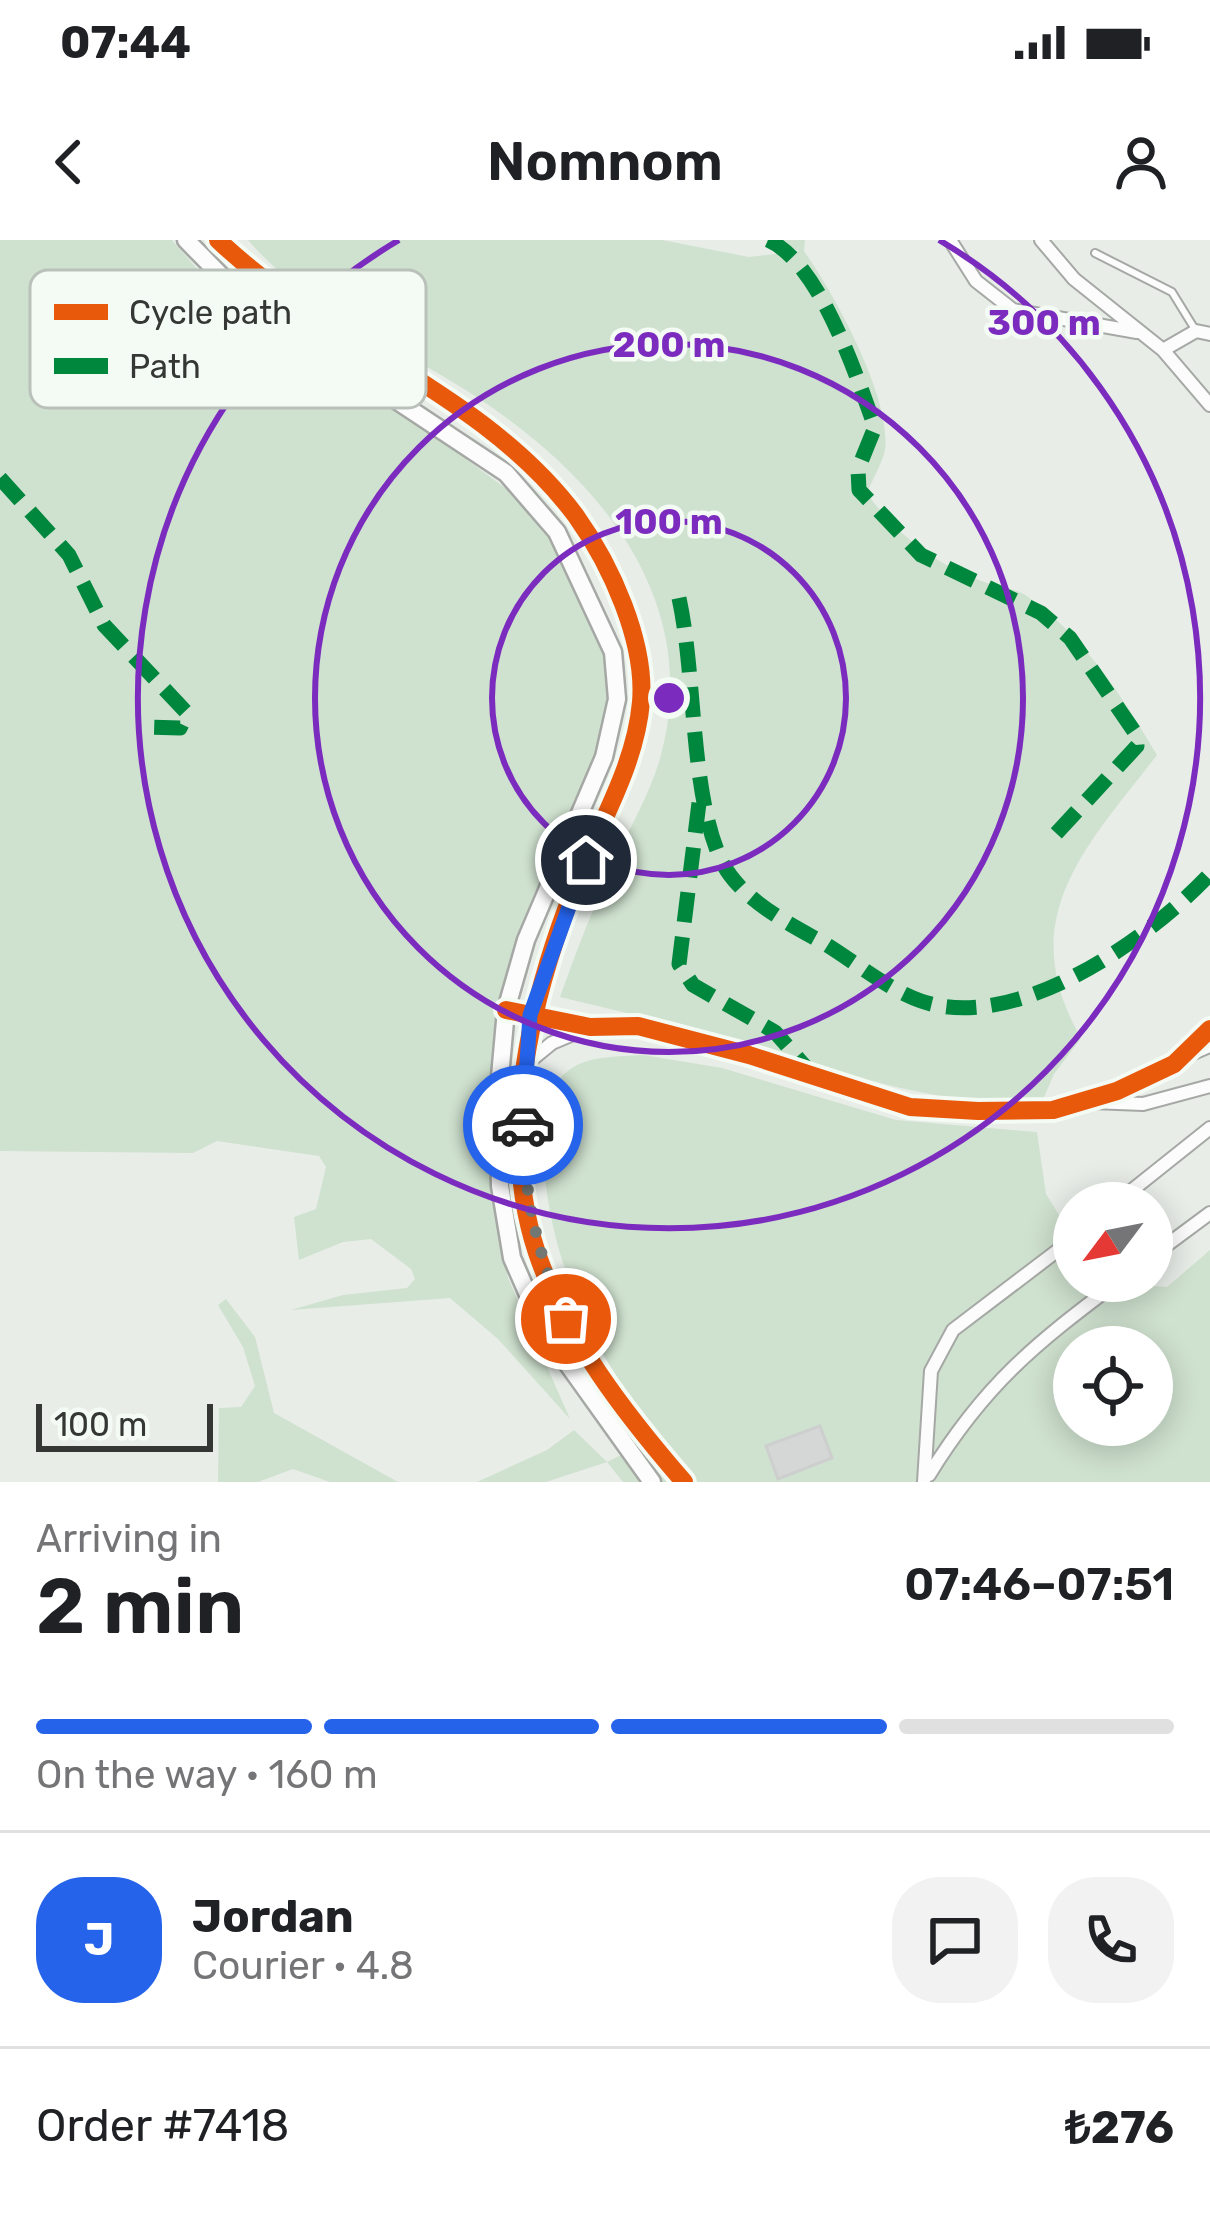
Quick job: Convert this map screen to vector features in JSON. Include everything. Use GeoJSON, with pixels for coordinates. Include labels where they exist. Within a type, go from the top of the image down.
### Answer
{"type":"FeatureCollection","features":[{"type":"Feature","properties":{"kind":"street"},"geometry":{"type":"LineString","coordinates":[[186,240],[216,270]]}},
{"type":"Feature","properties":{"kind":"street"},"geometry":{"type":"LineString","coordinates":[[218,240],[250,270]]}},
{"type":"Feature","properties":{"kind":"street"},"geometry":{"type":"LineString","coordinates":[[950,240],[976,281],[1013,310],[1120,333],[1137,332]]}},
{"type":"Feature","properties":{"kind":"street"},"geometry":{"type":"LineString","coordinates":[[1041,240],[1074,280],[1162,350],[1210,405]]}},
{"type":"Feature","properties":{"kind":"street"},"geometry":{"type":"LineString","coordinates":[[1162,350],[1203,333]]}},
{"type":"Feature","properties":{"kind":"street"},"geometry":{"type":"LineString","coordinates":[[426,390],[523,454],[578,518],[638,646],[641,701],[628,764],[550,948],[530,1015],[524,1183],[536,1251],[566,1319],[684,1482]]}},
{"type":"Feature","properties":{"kind":"street"},"geometry":{"type":"LineString","coordinates":[[408,408],[506,473],[557,532],[613,652],[616,700],[604,757],[526,940],[506,1010],[498,1099],[500,1186],[512,1258],[544,1331],[652,1482]]}},
{"type":"Feature","properties":{"kind":"street"},"geometry":{"type":"LineString","coordinates":[[506,1010],[590,1027],[638,1026],[748,1054],[910,1107],[1053,1110],[1117,1091],[1174,1064],[1210,1029]]}},
{"type":"Feature","properties":{"kind":"street"},"geometry":{"type":"LineString","coordinates":[[525,1065],[552,1043],[590,1027]]}},
{"type":"Feature","properties":{"kind":"street"},"geometry":{"type":"LineString","coordinates":[[1079,1101],[1143,1104],[1210,1086]]}},
{"type":"Feature","properties":{"kind":"street"},"geometry":{"type":"LineString","coordinates":[[1142,1182],[1210,1128]]}},
{"type":"Feature","properties":{"kind":"street"},"geometry":{"type":"LineString","coordinates":[[1173,1240],[1210,1213]]}},
{"type":"Feature","properties":{"kind":"street"},"geometry":{"type":"LineString","coordinates":[[926,1479],[932,1371],[953,1330],[1053,1254]]}},
{"type":"Feature","properties":{"kind":"street"},"geometry":{"type":"LineString","coordinates":[[926,1479],[967,1414],[1020,1356],[1091,1302]]}},
{"type":"Feature","properties":{"kind":"lane"},"geometry":{"type":"LineString","coordinates":[[1095,253],[1172,292],[1203,333]]}},
{"type":"Feature","properties":{"kind":"lane"},"geometry":{"type":"LineString","coordinates":[[1174,1064],[1210,1049]]}},
{"type":"Feature","properties":{"kind":"green space"},"geometry":{"type":"Polygon","coordinates":[[[0,240],[172,240],[198,270],[30,270],[30,408],[389,408],[512,493],[563,553],[609,655],[609,725],[494,1055],[487,1120],[492,1194],[508,1278],[570,1419],[498,1339],[450,1298],[291,1310],[343,1295],[407,1288],[415,1279],[411,1269],[371,1239],[343,1242],[299,1260],[294,1217],[316,1209],[326,1167],[319,1156],[217,1141],[193,1153],[0,1151],[0,240]]]}},
{"type":"Feature","properties":{"kind":"green space"},"geometry":{"type":"Polygon","coordinates":[[[248,240],[662,240],[749,257],[800,251],[766,240],[805,240],[804,251],[844,318],[879,403],[885,450],[867,493],[890,522],[934,557],[967,575],[1023,594],[1048,612],[1101,669],[1157,755],[1084,853],[1067,886],[1056,920],[1054,956],[1062,995],[1081,1038],[1054,1074],[1042,1102],[961,1099],[922,1092],[560,997],[599,895],[659,762],[670,703],[667,646],[653,594],[629,545],[596,500],[556,459],[512,422],[426,367],[426,270],[278,270],[248,240]]]}},
{"type":"Feature","properties":{"kind":"green space"},"geometry":{"type":"Polygon","coordinates":[[[643,1055],[722,1068],[896,1120],[1037,1132],[1046,1194],[1053,1205],[1053,1302],[1173,1302],[1173,1282],[1210,1250],[1210,1482],[623,1482],[607,1462],[658,1437],[597,1343],[557,1243],[542,1128],[552,1089],[572,1068],[588,1061],[643,1055]]]}},
{"type":"Feature","properties":{"kind":"green space"},"geometry":{"type":"Polygon","coordinates":[[[226,1299],[255,1337],[274,1413],[398,1482],[330,1482],[293,1469],[258,1482],[218,1482],[219,1408],[241,1407],[255,1386],[243,1347],[218,1305],[226,1299]]]}},
{"type":"Feature","properties":{"kind":"green space"},"geometry":{"type":"Polygon","coordinates":[[[574,1430],[607,1462],[546,1482],[477,1482],[547,1450],[574,1430]]]}},
{"type":"Feature","properties":{"kind":"building"},"geometry":{"type":"Polygon","coordinates":[[[820,1426],[832,1458],[778,1479],[766,1446],[820,1426]]]}},
{"type":"Feature","properties":{"kind":"marked path"},"geometry":{"type":"LineString","coordinates":[[768,240],[787,253],[820,296],[867,405],[875,427],[858,469],[859,490],[921,555],[1041,613],[1070,638],[1136,734],[1137,746],[1052,838]]}},
{"type":"Feature","properties":{"kind":"marked path"},"geometry":{"type":"LineString","coordinates":[[0,478],[69,555],[104,625],[187,713],[180,728],[149,727]]}},
{"type":"Feature","properties":{"kind":"marked path"},"geometry":{"type":"LineString","coordinates":[[679,598],[704,801],[721,860],[740,887],[767,910],[897,990],[921,1001],[958,1008],[998,1004],[1038,992],[1117,951],[1210,874]]}},
{"type":"Feature","properties":{"kind":"marked path"},"geometry":{"type":"LineString","coordinates":[[699,803],[679,964],[693,985],[775,1032],[810,1072]]}},
{"type":"Feature","properties":{"kind":"cycle path"},"geometry":{"type":"LineString","coordinates":[[218,240],[253,270]]}},
{"type":"Feature","properties":{"kind":"cycle path"},"geometry":{"type":"LineString","coordinates":[[426,386],[497,436],[539,473],[576,516],[624,605],[638,655],[641,702],[633,744],[566,909],[537,1005],[520,1105],[520,1156],[537,1253],[564,1315],[620,1403],[684,1482]]}},
{"type":"Feature","properties":{"kind":"cycle path"},"geometry":{"type":"LineString","coordinates":[[506,1010],[590,1027],[638,1026],[749,1055],[910,1107],[978,1111],[1053,1110],[1117,1091],[1174,1064],[1210,1029]]}},
{"type":"Feature","properties":{"kind":"way so far"},"geometry":{"type":"LineString","coordinates":[[523,1125],[524,1183],[536,1251],[566,1319]]}},
{"type":"Feature","properties":{"kind":"route"},"geometry":{"type":"LineString","coordinates":[[523,1125],[530,1015],[550,948],[586,860]]}}]}
